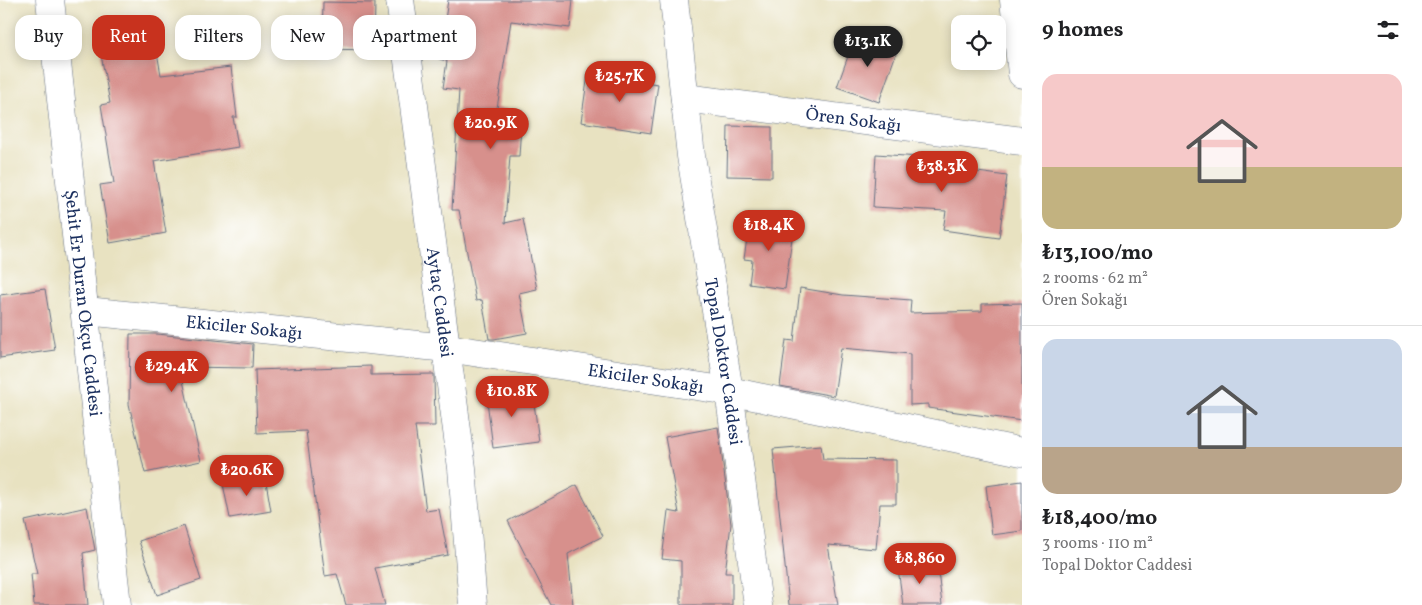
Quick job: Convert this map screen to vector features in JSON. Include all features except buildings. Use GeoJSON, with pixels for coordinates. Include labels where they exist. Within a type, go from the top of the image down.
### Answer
{"type":"FeatureCollection","features":[{"type":"Feature","properties":{"kind":"street","name":"Şehit Er Duran Okçu Caddesi"},"geometry":{"type":"LineString","coordinates":[[50,0],[86,311],[117,605]]}},
{"type":"Feature","properties":{"kind":"street","name":"Aytaç Caddesi"},"geometry":{"type":"LineString","coordinates":[[400,0],[462,468],[473,605]]}},
{"type":"Feature","properties":{"kind":"street","name":"Topal Doktor Caddesi"},"geometry":{"type":"LineString","coordinates":[[674,0],[684,98],[706,253],[729,391],[758,605]]}},
{"type":"Feature","properties":{"kind":"street"},"geometry":{"type":"LineString","coordinates":[[1014,0],[1022,74]]}},
{"type":"Feature","properties":{"kind":"street","name":"Ören Sokağı"},"geometry":{"type":"LineString","coordinates":[[684,98],[1022,141]]}},
{"type":"Feature","properties":{"kind":"street","name":"Ekiciler Sokağı"},"geometry":{"type":"LineString","coordinates":[[86,311],[447,348],[729,391],[1022,452]]}}]}
